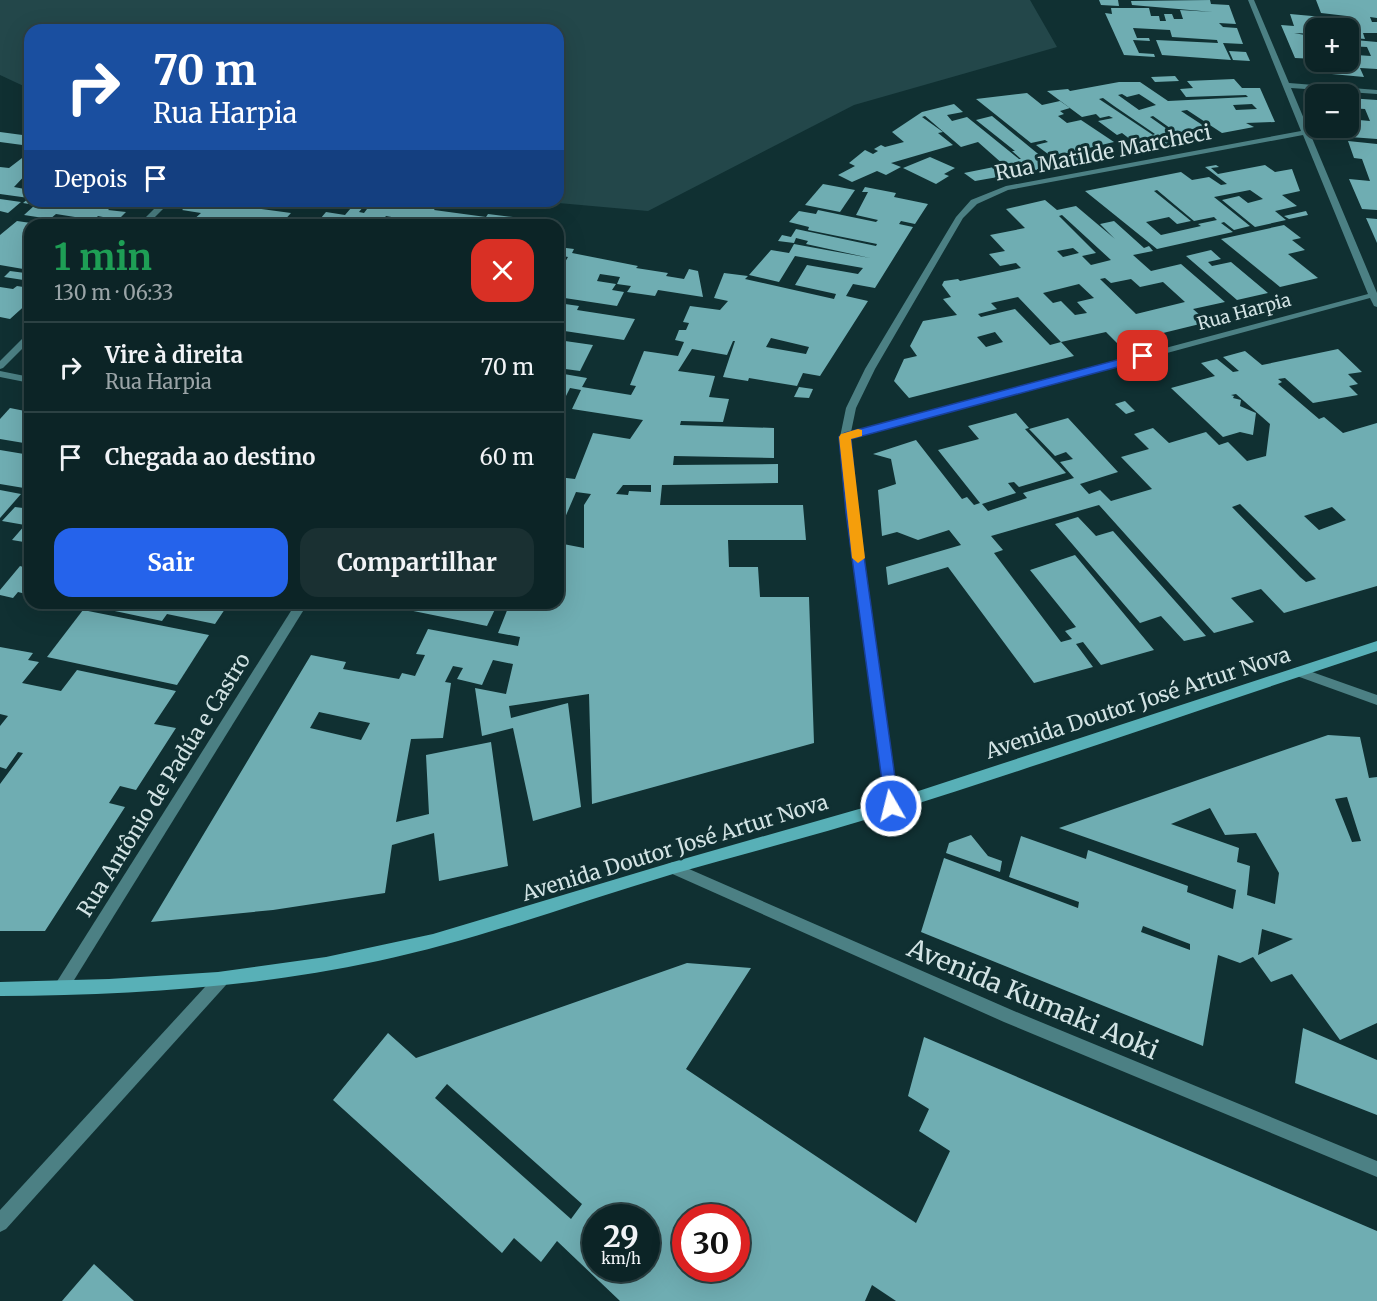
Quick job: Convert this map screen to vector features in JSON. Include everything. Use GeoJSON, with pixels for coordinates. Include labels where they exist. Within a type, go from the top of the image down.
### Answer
{"type":"FeatureCollection","features":[{"type":"Feature","properties":{"kind":"main road","name":"Avenida Doutor José Artur Nova"},"geometry":{"type":"LineString","coordinates":[[0,989],[221,980],[306,968],[431,942],[674,868],[891,806],[1377,646]]}},
{"type":"Feature","properties":{"kind":"street"},"geometry":{"type":"LineString","coordinates":[[1251,0],[1305,128]]}},
{"type":"Feature","properties":{"kind":"street"},"geometry":{"type":"LineString","coordinates":[[1285,85],[1377,92]]}},
{"type":"Feature","properties":{"kind":"street","name":"Rua Matilde Marcheci"},"geometry":{"type":"LineString","coordinates":[[891,806],[852,513],[845,437],[851,408],[870,369],[960,217],[974,202],[1006,188],[1305,132]]}},
{"type":"Feature","properties":{"kind":"street"},"geometry":{"type":"LineString","coordinates":[[1309,138],[1375,300]]}},
{"type":"Feature","properties":{"kind":"street"},"geometry":{"type":"LineString","coordinates":[[148,219],[160,207]]}},
{"type":"Feature","properties":{"kind":"street","name":"Rua Harpia"},"geometry":{"type":"LineString","coordinates":[[845,437],[1375,300]]}},
{"type":"Feature","properties":{"kind":"street"},"geometry":{"type":"LineString","coordinates":[[0,366],[24,342]]}},
{"type":"Feature","properties":{"kind":"street"},"geometry":{"type":"LineString","coordinates":[[0,374],[24,379]]}},
{"type":"Feature","properties":{"kind":"street","name":"Rua Antônio de Padúa e Castro"},"geometry":{"type":"LineString","coordinates":[[61,988],[298,609]]}},
{"type":"Feature","properties":{"kind":"street"},"geometry":{"type":"LineString","coordinates":[[1298,672],[1377,700]]}},
{"type":"Feature","properties":{"kind":"street","name":"Avenida Kumaki Aoki"},"geometry":{"type":"LineString","coordinates":[[674,868],[1009,1017],[1377,1169]]}},
{"type":"Feature","properties":{"kind":"street"},"geometry":{"type":"LineString","coordinates":[[0,1223],[221,980]]}},
{"type":"Feature","properties":{"kind":"shaded area"},"geometry":{"type":"Polygon","coordinates":[[[0,0],[1030,0],[1057,47],[854,105],[648,211],[564,204],[564,24],[24,24],[24,86],[0,75],[0,0]]]}},
{"type":"Feature","properties":{"kind":"building"},"geometry":{"type":"Polygon","coordinates":[[[1099,0],[1118,0],[1119,6],[1101,5],[1099,0]]]}},
{"type":"Feature","properties":{"kind":"building"},"geometry":{"type":"Polygon","coordinates":[[[1210,0],[1211,4],[1229,5],[1236,24],[1219,23],[1223,27],[1237,28],[1243,44],[1223,43],[1231,60],[1162,55],[1156,40],[1218,43],[1217,40],[1172,37],[1170,30],[1133,28],[1137,38],[1149,38],[1150,41],[1133,40],[1139,53],[1154,54],[1155,57],[1124,55],[1105,13],[1112,14],[1111,8],[1149,8],[1151,16],[1159,16],[1160,21],[1166,21],[1164,14],[1172,14],[1174,19],[1183,19],[1180,10],[1213,12],[1132,5],[1131,1],[1210,0]]]}},
{"type":"Feature","properties":{"kind":"building"},"geometry":{"type":"Polygon","coordinates":[[[1316,0],[1377,0],[1377,18],[1370,17],[1372,22],[1377,22],[1377,33],[1363,33],[1365,39],[1359,38],[1359,18],[1321,13],[1316,0]]]}},
{"type":"Feature","properties":{"kind":"building"},"geometry":{"type":"Polygon","coordinates":[[[1290,14],[1334,18],[1305,18],[1305,34],[1294,33],[1305,35],[1305,58],[1295,58],[1281,25],[1294,26],[1290,14]]]}},
{"type":"Feature","properties":{"kind":"building"},"geometry":{"type":"Polygon","coordinates":[[[1359,40],[1377,42],[1377,69],[1360,68],[1364,77],[1321,73],[1359,72],[1359,55],[1371,56],[1367,47],[1359,47],[1359,40]]]}},
{"type":"Feature","properties":{"kind":"building"},"geometry":{"type":"Polygon","coordinates":[[[1229,51],[1246,52],[1250,61],[1233,60],[1229,51]]]}},
{"type":"Feature","properties":{"kind":"building"},"geometry":{"type":"Polygon","coordinates":[[[1175,76],[1179,81],[1155,82],[1151,77],[1175,76]]]}},
{"type":"Feature","properties":{"kind":"building"},"geometry":{"type":"Polygon","coordinates":[[[1234,79],[1242,88],[1260,88],[1275,122],[1246,123],[1254,127],[1222,133],[1187,110],[1181,111],[1204,126],[1177,133],[1153,116],[1150,117],[1184,141],[1166,144],[1163,142],[1129,152],[1118,143],[1131,140],[1122,133],[1117,135],[1098,121],[1113,118],[1109,116],[1100,118],[1096,114],[1082,117],[1047,91],[1068,89],[1070,91],[1119,82],[1140,82],[1168,101],[1248,97],[1246,95],[1186,97],[1180,89],[1193,88],[1187,81],[1234,79]],[[1122,94],[1118,95],[1139,110],[1156,105],[1139,94],[1127,97],[1122,94]],[[1103,98],[1099,99],[1153,135],[1155,134],[1103,98]],[[1252,104],[1233,105],[1236,110],[1257,109],[1252,104]]]}},
{"type":"Feature","properties":{"kind":"building"},"geometry":{"type":"Polygon","coordinates":[[[1027,93],[1042,105],[1060,101],[1070,108],[1060,111],[1064,114],[1058,116],[1067,123],[1081,120],[1114,142],[1080,150],[1092,159],[1075,162],[1065,154],[1052,157],[1036,145],[1048,142],[1045,140],[1031,143],[976,99],[1027,93]]]}},
{"type":"Feature","properties":{"kind":"building"},"geometry":{"type":"Polygon","coordinates":[[[1359,99],[1377,100],[1377,139],[1359,138],[1359,120],[1370,121],[1365,109],[1359,109],[1359,99]]]}},
{"type":"Feature","properties":{"kind":"building"},"geometry":{"type":"Polygon","coordinates":[[[954,104],[963,112],[947,115],[952,121],[967,117],[1021,159],[1012,151],[1015,151],[976,120],[992,116],[1054,167],[975,181],[964,173],[1004,165],[978,142],[961,147],[925,116],[922,117],[943,132],[938,133],[953,145],[891,163],[901,167],[886,175],[877,171],[852,182],[838,175],[855,166],[849,163],[865,150],[873,154],[878,151],[874,149],[881,145],[885,147],[904,142],[892,132],[922,112],[954,104]]]}},
{"type":"Feature","properties":{"kind":"building"},"geometry":{"type":"Polygon","coordinates":[[[0,132],[24,135],[24,145],[0,142],[0,132]]]}},
{"type":"Feature","properties":{"kind":"building"},"geometry":{"type":"Polygon","coordinates":[[[1348,141],[1377,144],[1377,210],[1362,209],[1349,179],[1370,181],[1362,159],[1354,158],[1348,141]]]}},
{"type":"Feature","properties":{"kind":"building"},"geometry":{"type":"Polygon","coordinates":[[[24,157],[24,176],[14,187],[24,189],[24,197],[0,194],[0,167],[9,168],[24,157]]]}},
{"type":"Feature","properties":{"kind":"building"},"geometry":{"type":"Polygon","coordinates":[[[930,157],[955,168],[944,174],[949,176],[936,184],[903,168],[930,157]]]}},
{"type":"Feature","properties":{"kind":"building"},"geometry":{"type":"Polygon","coordinates":[[[1216,165],[1219,167],[1211,168],[1218,174],[1265,165],[1275,172],[1292,169],[1300,191],[1282,195],[1297,206],[1275,211],[1286,220],[1255,227],[1222,200],[1239,196],[1248,203],[1263,199],[1250,190],[1214,197],[1250,226],[1234,230],[1224,222],[1221,223],[1233,232],[1157,249],[1085,191],[1181,172],[1192,180],[1209,177],[1221,185],[1227,184],[1205,167],[1216,165]],[[1157,190],[1154,191],[1191,221],[1177,224],[1169,217],[1146,222],[1161,235],[1217,220],[1214,217],[1194,221],[1157,190]]]}},
{"type":"Feature","properties":{"kind":"building"},"geometry":{"type":"Polygon","coordinates":[[[823,184],[855,190],[840,212],[805,205],[823,184]]]}},
{"type":"Feature","properties":{"kind":"building"},"geometry":{"type":"Polygon","coordinates":[[[865,187],[896,193],[894,197],[928,204],[915,224],[901,221],[899,224],[913,227],[875,288],[853,284],[846,296],[868,301],[820,376],[803,373],[797,386],[749,378],[748,381],[723,377],[735,341],[727,355],[692,349],[678,371],[715,376],[709,397],[729,399],[723,422],[681,421],[680,425],[774,428],[774,458],[674,456],[673,465],[778,464],[778,483],[662,485],[660,505],[803,505],[806,540],[728,540],[729,567],[758,567],[760,597],[809,597],[814,743],[592,804],[589,694],[509,706],[511,718],[568,703],[581,807],[533,821],[513,728],[482,736],[475,688],[506,694],[513,664],[493,660],[482,685],[457,679],[463,668],[453,666],[445,682],[451,683],[443,738],[411,739],[396,822],[429,814],[426,755],[491,742],[508,866],[439,881],[434,833],[392,845],[385,893],[273,910],[151,922],[311,655],[346,662],[343,669],[399,679],[402,673],[415,676],[425,655],[416,654],[428,629],[518,646],[520,637],[498,633],[508,609],[564,609],[564,544],[584,548],[584,505],[591,494],[576,492],[564,520],[564,478],[575,479],[593,433],[630,439],[643,420],[572,409],[581,390],[570,388],[564,396],[564,374],[587,378],[582,387],[631,395],[636,386],[630,385],[644,351],[678,356],[684,342],[675,340],[679,330],[686,330],[689,323],[683,322],[690,306],[720,310],[728,301],[714,298],[724,273],[748,276],[745,279],[834,299],[836,294],[795,285],[807,265],[858,274],[863,268],[795,256],[779,282],[749,275],[771,250],[789,253],[794,244],[870,258],[806,244],[808,241],[796,238],[794,243],[778,241],[782,235],[791,237],[796,229],[876,246],[877,244],[808,230],[809,227],[789,222],[799,211],[816,214],[818,210],[876,222],[878,220],[856,215],[868,192],[862,192],[865,187]],[[771,338],[766,347],[806,354],[809,347],[771,338]],[[623,485],[616,494],[628,495],[629,491],[651,492],[651,485],[623,485]],[[319,712],[310,728],[361,740],[370,723],[319,712]]]}},
{"type":"Feature","properties":{"kind":"building"},"geometry":{"type":"Polygon","coordinates":[[[0,199],[21,202],[8,213],[0,211],[0,199]]]}},
{"type":"Feature","properties":{"kind":"building"},"geometry":{"type":"Polygon","coordinates":[[[1045,200],[1057,210],[1076,206],[1115,239],[1100,224],[1114,221],[1144,248],[1149,246],[1153,251],[1133,255],[1151,271],[1181,264],[1225,302],[1193,309],[1208,322],[1118,344],[1106,332],[1061,342],[1074,356],[909,398],[894,381],[904,359],[917,356],[910,346],[923,321],[957,315],[943,299],[951,297],[942,285],[944,281],[958,279],[960,281],[1021,268],[1016,263],[1000,266],[989,254],[1005,251],[990,235],[1025,228],[1006,209],[1045,200]],[[1062,215],[1059,216],[1096,253],[1082,256],[1091,265],[1111,260],[1062,215]],[[1073,248],[1057,251],[1063,257],[1079,253],[1073,248]],[[1105,278],[1100,279],[1136,314],[1185,302],[1163,282],[1140,287],[1131,279],[1111,283],[1105,278]],[[1079,284],[1043,293],[1053,303],[1061,301],[1075,315],[1087,313],[1077,302],[1094,298],[1079,284]],[[1018,297],[991,303],[997,309],[978,314],[981,317],[1015,309],[1050,345],[1061,342],[1018,297]],[[995,332],[977,337],[986,347],[1003,342],[995,332]]]}},
{"type":"Feature","properties":{"kind":"building"},"geometry":{"type":"Polygon","coordinates":[[[33,207],[111,207],[108,210],[126,212],[119,219],[98,216],[95,219],[88,219],[56,214],[50,219],[24,215],[33,207]]]}},
{"type":"Feature","properties":{"kind":"building"},"geometry":{"type":"Polygon","coordinates":[[[185,207],[246,207],[291,213],[286,219],[194,219],[201,213],[182,210],[185,207]]]}},
{"type":"Feature","properties":{"kind":"building"},"geometry":{"type":"Polygon","coordinates":[[[352,207],[363,207],[359,212],[364,213],[368,207],[436,207],[434,210],[486,217],[488,214],[513,217],[512,219],[403,219],[386,216],[384,219],[320,219],[326,212],[345,215],[352,207]]]}},
{"type":"Feature","properties":{"kind":"building"},"geometry":{"type":"Polygon","coordinates":[[[1306,211],[1308,215],[1289,219],[1284,216],[1306,211]]]}},
{"type":"Feature","properties":{"kind":"building"},"geometry":{"type":"Polygon","coordinates":[[[1366,218],[1377,219],[1377,243],[1370,227],[1366,218]]]}},
{"type":"Feature","properties":{"kind":"building"},"geometry":{"type":"Polygon","coordinates":[[[17,221],[24,222],[24,269],[0,265],[0,235],[17,221]]]}},
{"type":"Feature","properties":{"kind":"building"},"geometry":{"type":"Polygon","coordinates":[[[1284,225],[1301,238],[1292,240],[1305,250],[1288,254],[1318,278],[1280,287],[1221,239],[1284,225]]]}},
{"type":"Feature","properties":{"kind":"building"},"geometry":{"type":"Polygon","coordinates":[[[564,248],[574,249],[572,253],[668,273],[666,276],[684,279],[689,269],[698,271],[703,297],[658,290],[655,296],[627,292],[631,286],[617,284],[620,277],[600,274],[597,281],[616,284],[612,290],[624,292],[617,306],[564,298],[564,264],[568,257],[564,256],[564,248]]]}},
{"type":"Feature","properties":{"kind":"building"},"geometry":{"type":"Polygon","coordinates":[[[1211,250],[1221,259],[1208,262],[1212,266],[1231,262],[1268,293],[1237,300],[1186,256],[1211,250]]]}},
{"type":"Feature","properties":{"kind":"building"},"geometry":{"type":"Polygon","coordinates":[[[10,271],[24,273],[24,280],[4,277],[10,271]]]}},
{"type":"Feature","properties":{"kind":"building"},"geometry":{"type":"Polygon","coordinates":[[[17,286],[24,287],[24,306],[10,319],[0,317],[0,287],[13,289],[17,286]]]}},
{"type":"Feature","properties":{"kind":"building"},"geometry":{"type":"Polygon","coordinates":[[[564,304],[579,306],[577,310],[635,319],[624,340],[564,331],[564,304]]]}},
{"type":"Feature","properties":{"kind":"building"},"geometry":{"type":"Polygon","coordinates":[[[564,341],[593,345],[580,371],[564,369],[564,341]]]}},
{"type":"Feature","properties":{"kind":"building"},"geometry":{"type":"Polygon","coordinates":[[[1338,349],[1362,372],[1348,374],[1358,384],[1349,386],[1358,395],[1313,403],[1285,378],[1278,379],[1282,382],[1278,384],[1319,419],[1324,417],[1343,433],[1377,423],[1377,586],[1284,613],[1261,589],[1231,598],[1254,622],[1214,633],[1099,505],[991,536],[1003,550],[994,553],[1061,642],[1072,639],[1065,631],[1076,627],[1030,570],[1075,555],[1154,650],[1101,665],[1083,642],[1076,644],[1093,667],[1034,683],[948,567],[888,585],[886,567],[961,545],[949,530],[918,540],[897,532],[882,536],[878,490],[896,484],[891,459],[873,454],[916,440],[962,499],[967,497],[974,505],[980,503],[938,450],[979,439],[968,426],[1016,413],[1029,428],[1025,429],[1066,473],[1019,487],[1014,482],[1008,483],[1016,493],[982,504],[988,511],[1027,498],[1023,493],[1074,478],[1060,462],[1073,459],[1066,452],[1055,456],[1029,429],[1068,418],[1118,472],[1080,484],[1089,494],[1100,490],[1111,501],[1152,489],[1121,457],[1149,449],[1134,434],[1153,428],[1169,443],[1206,432],[1219,445],[1228,442],[1247,461],[1266,456],[1270,424],[1236,394],[1231,395],[1241,400],[1240,406],[1256,413],[1253,435],[1240,432],[1223,437],[1171,388],[1215,376],[1201,363],[1217,359],[1233,372],[1239,371],[1223,357],[1245,351],[1262,365],[1338,349]],[[1240,504],[1232,507],[1300,577],[1306,582],[1316,579],[1240,504]],[[1332,507],[1304,516],[1319,530],[1346,520],[1332,507]]]}},
{"type":"Feature","properties":{"kind":"building"},"geometry":{"type":"Polygon","coordinates":[[[799,387],[813,389],[809,398],[794,397],[799,387]]]}},
{"type":"Feature","properties":{"kind":"building"},"geometry":{"type":"Polygon","coordinates":[[[1125,401],[1135,411],[1126,414],[1115,404],[1125,401]]]}},
{"type":"Feature","properties":{"kind":"building"},"geometry":{"type":"Polygon","coordinates":[[[10,408],[24,411],[24,443],[0,439],[0,419],[10,408]]]}},
{"type":"Feature","properties":{"kind":"building"},"geometry":{"type":"Polygon","coordinates":[[[0,450],[24,454],[24,488],[0,484],[0,450]]]}},
{"type":"Feature","properties":{"kind":"building"},"geometry":{"type":"Polygon","coordinates":[[[0,490],[21,494],[0,518],[0,490]]]}},
{"type":"Feature","properties":{"kind":"building"},"geometry":{"type":"Polygon","coordinates":[[[15,507],[23,508],[24,525],[2,521],[15,507]]]}},
{"type":"Feature","properties":{"kind":"building"},"geometry":{"type":"Polygon","coordinates":[[[1078,517],[1096,536],[1113,531],[1206,636],[1184,641],[1161,616],[1140,623],[1055,524],[1078,517]]]}},
{"type":"Feature","properties":{"kind":"building"},"geometry":{"type":"Polygon","coordinates":[[[24,526],[24,542],[12,540],[24,526]]]}},
{"type":"Feature","properties":{"kind":"building"},"geometry":{"type":"Polygon","coordinates":[[[20,566],[24,567],[24,594],[18,592],[13,598],[0,595],[0,590],[20,566]]]}},
{"type":"Feature","properties":{"kind":"building"},"geometry":{"type":"Polygon","coordinates":[[[105,609],[225,609],[215,624],[167,614],[162,621],[105,609]]]}},
{"type":"Feature","properties":{"kind":"building"},"geometry":{"type":"Polygon","coordinates":[[[403,609],[495,609],[487,626],[403,609]]]}},
{"type":"Feature","properties":{"kind":"building"},"geometry":{"type":"Polygon","coordinates":[[[83,610],[209,635],[177,685],[47,657],[83,610]]]}},
{"type":"Feature","properties":{"kind":"building"},"geometry":{"type":"Polygon","coordinates":[[[0,647],[33,653],[28,660],[39,662],[22,683],[61,691],[77,670],[176,691],[154,724],[176,728],[136,790],[120,786],[109,803],[125,807],[45,931],[0,931],[0,784],[23,753],[18,752],[6,769],[0,767],[0,726],[8,716],[0,714],[0,647]]]}},
{"type":"Feature","properties":{"kind":"building"},"geometry":{"type":"Polygon","coordinates":[[[1328,735],[1360,737],[1369,778],[1377,777],[1377,1023],[1340,1040],[1292,974],[1271,982],[1253,957],[1240,963],[1218,955],[1203,1046],[921,932],[944,858],[1078,908],[1079,902],[1009,877],[1021,836],[1086,859],[1088,850],[1188,886],[1187,892],[1233,909],[1236,890],[1059,828],[1328,735]],[[1347,797],[1335,799],[1352,842],[1361,841],[1347,797]],[[1210,808],[1171,824],[1239,848],[1237,862],[1250,866],[1247,895],[1275,904],[1279,873],[1256,833],[1225,835],[1210,808]],[[1143,926],[1141,932],[1190,950],[1190,944],[1143,926]],[[1262,929],[1258,955],[1293,939],[1262,929]]]}},
{"type":"Feature","properties":{"kind":"building"},"geometry":{"type":"Polygon","coordinates":[[[971,835],[988,856],[1002,861],[1000,872],[946,853],[949,843],[971,835]]]}},
{"type":"Feature","properties":{"kind":"building"},"geometry":{"type":"Polygon","coordinates":[[[687,963],[751,968],[686,1069],[916,1223],[950,1151],[919,1131],[929,1109],[908,1096],[924,1037],[1377,1231],[1377,1301],[896,1301],[872,1285],[865,1301],[620,1301],[600,1282],[660,1282],[660,1204],[582,1204],[582,1265],[557,1241],[541,1262],[514,1238],[502,1253],[333,1100],[388,1033],[416,1058],[687,963]],[[447,1084],[435,1098],[571,1219],[582,1204],[447,1084]]]}},
{"type":"Feature","properties":{"kind":"building"},"geometry":{"type":"Polygon","coordinates":[[[1303,1028],[1377,1060],[1377,1115],[1295,1083],[1303,1028]]]}},
{"type":"Feature","properties":{"kind":"building"},"geometry":{"type":"Polygon","coordinates":[[[94,1264],[134,1301],[62,1301],[94,1264]]]}},
{"type":"Feature","properties":{"kind":"slow traffic"},"geometry":{"type":"LineString","coordinates":[[858,433],[845,437],[858,558]]}},
{"type":"Feature","properties":{"kind":"route"},"geometry":{"type":"LineString","coordinates":[[891,806],[852,513],[845,437],[1143,356]]}}]}
